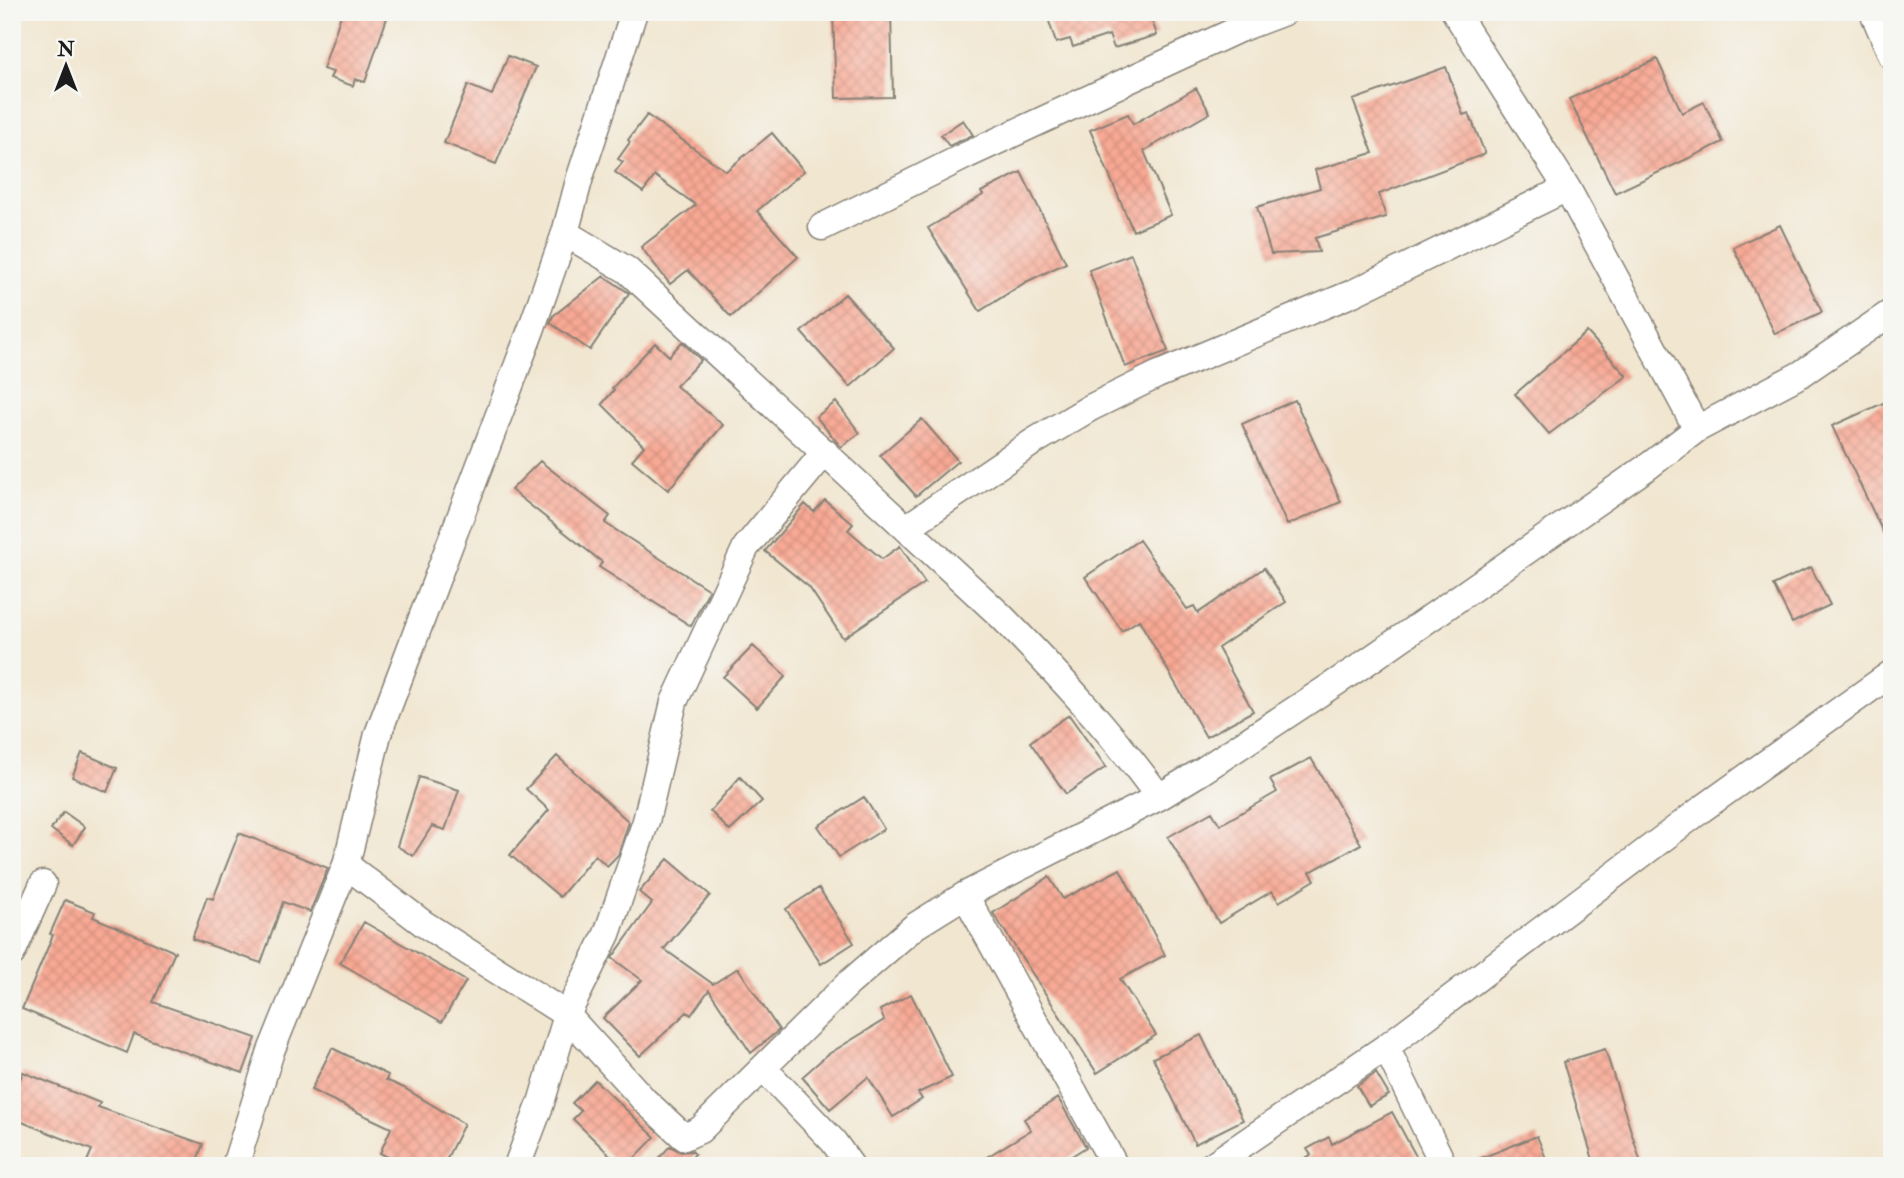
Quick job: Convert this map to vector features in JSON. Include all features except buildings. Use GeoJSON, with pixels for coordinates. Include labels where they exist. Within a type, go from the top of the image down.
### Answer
{"type":"FeatureCollection","features":[{"type":"Feature","properties":{"kind":"street"},"geometry":{"type":"LineString","coordinates":[[235,1166],[271,1051],[346,865],[378,733],[531,330],[565,233],[580,177],[634,12]]}},
{"type":"Feature","properties":{"kind":"street"},"geometry":{"type":"LineString","coordinates":[[822,227],[967,155],[1239,29],[1284,12]]}},
{"type":"Feature","properties":{"kind":"street"},"geometry":{"type":"LineString","coordinates":[[1455,12],[1567,188],[1697,429]]}},
{"type":"Feature","properties":{"kind":"street"},"geometry":{"type":"LineString","coordinates":[[1873,12],[1892,56]]}},
{"type":"Feature","properties":{"kind":"street"},"geometry":{"type":"LineString","coordinates":[[906,528],[1032,442],[1090,408],[1157,375],[1353,293],[1567,188]]}},
{"type":"Feature","properties":{"kind":"street"},"geometry":{"type":"LineString","coordinates":[[565,233],[627,270],[1000,616],[1056,672],[1112,735],[1158,797]]}},
{"type":"Feature","properties":{"kind":"street"},"geometry":{"type":"LineString","coordinates":[[346,865],[424,924],[567,1015],[645,1101],[684,1137],[700,1129],[848,984],[915,926],[965,895],[1158,797],[1202,771],[1361,666],[1650,465],[1697,429],[1801,374],[1892,312]]}},
{"type":"Feature","properties":{"kind":"street"},"geometry":{"type":"LineString","coordinates":[[517,1166],[541,1103],[567,1015],[607,934],[646,821],[674,702],[746,547],[825,453]]}},
{"type":"Feature","properties":{"kind":"street"},"geometry":{"type":"LineString","coordinates":[[1210,1166],[1386,1047],[1702,809],[1892,673]]}},
{"type":"Feature","properties":{"kind":"street"},"geometry":{"type":"LineString","coordinates":[[12,953],[43,884]]}},
{"type":"Feature","properties":{"kind":"street"},"geometry":{"type":"LineString","coordinates":[[965,895],[1115,1166]]}},
{"type":"Feature","properties":{"kind":"street"},"geometry":{"type":"LineString","coordinates":[[1386,1047],[1444,1166]]}},
{"type":"Feature","properties":{"kind":"street"},"geometry":{"type":"LineString","coordinates":[[764,1069],[833,1141],[851,1166]]}}]}
